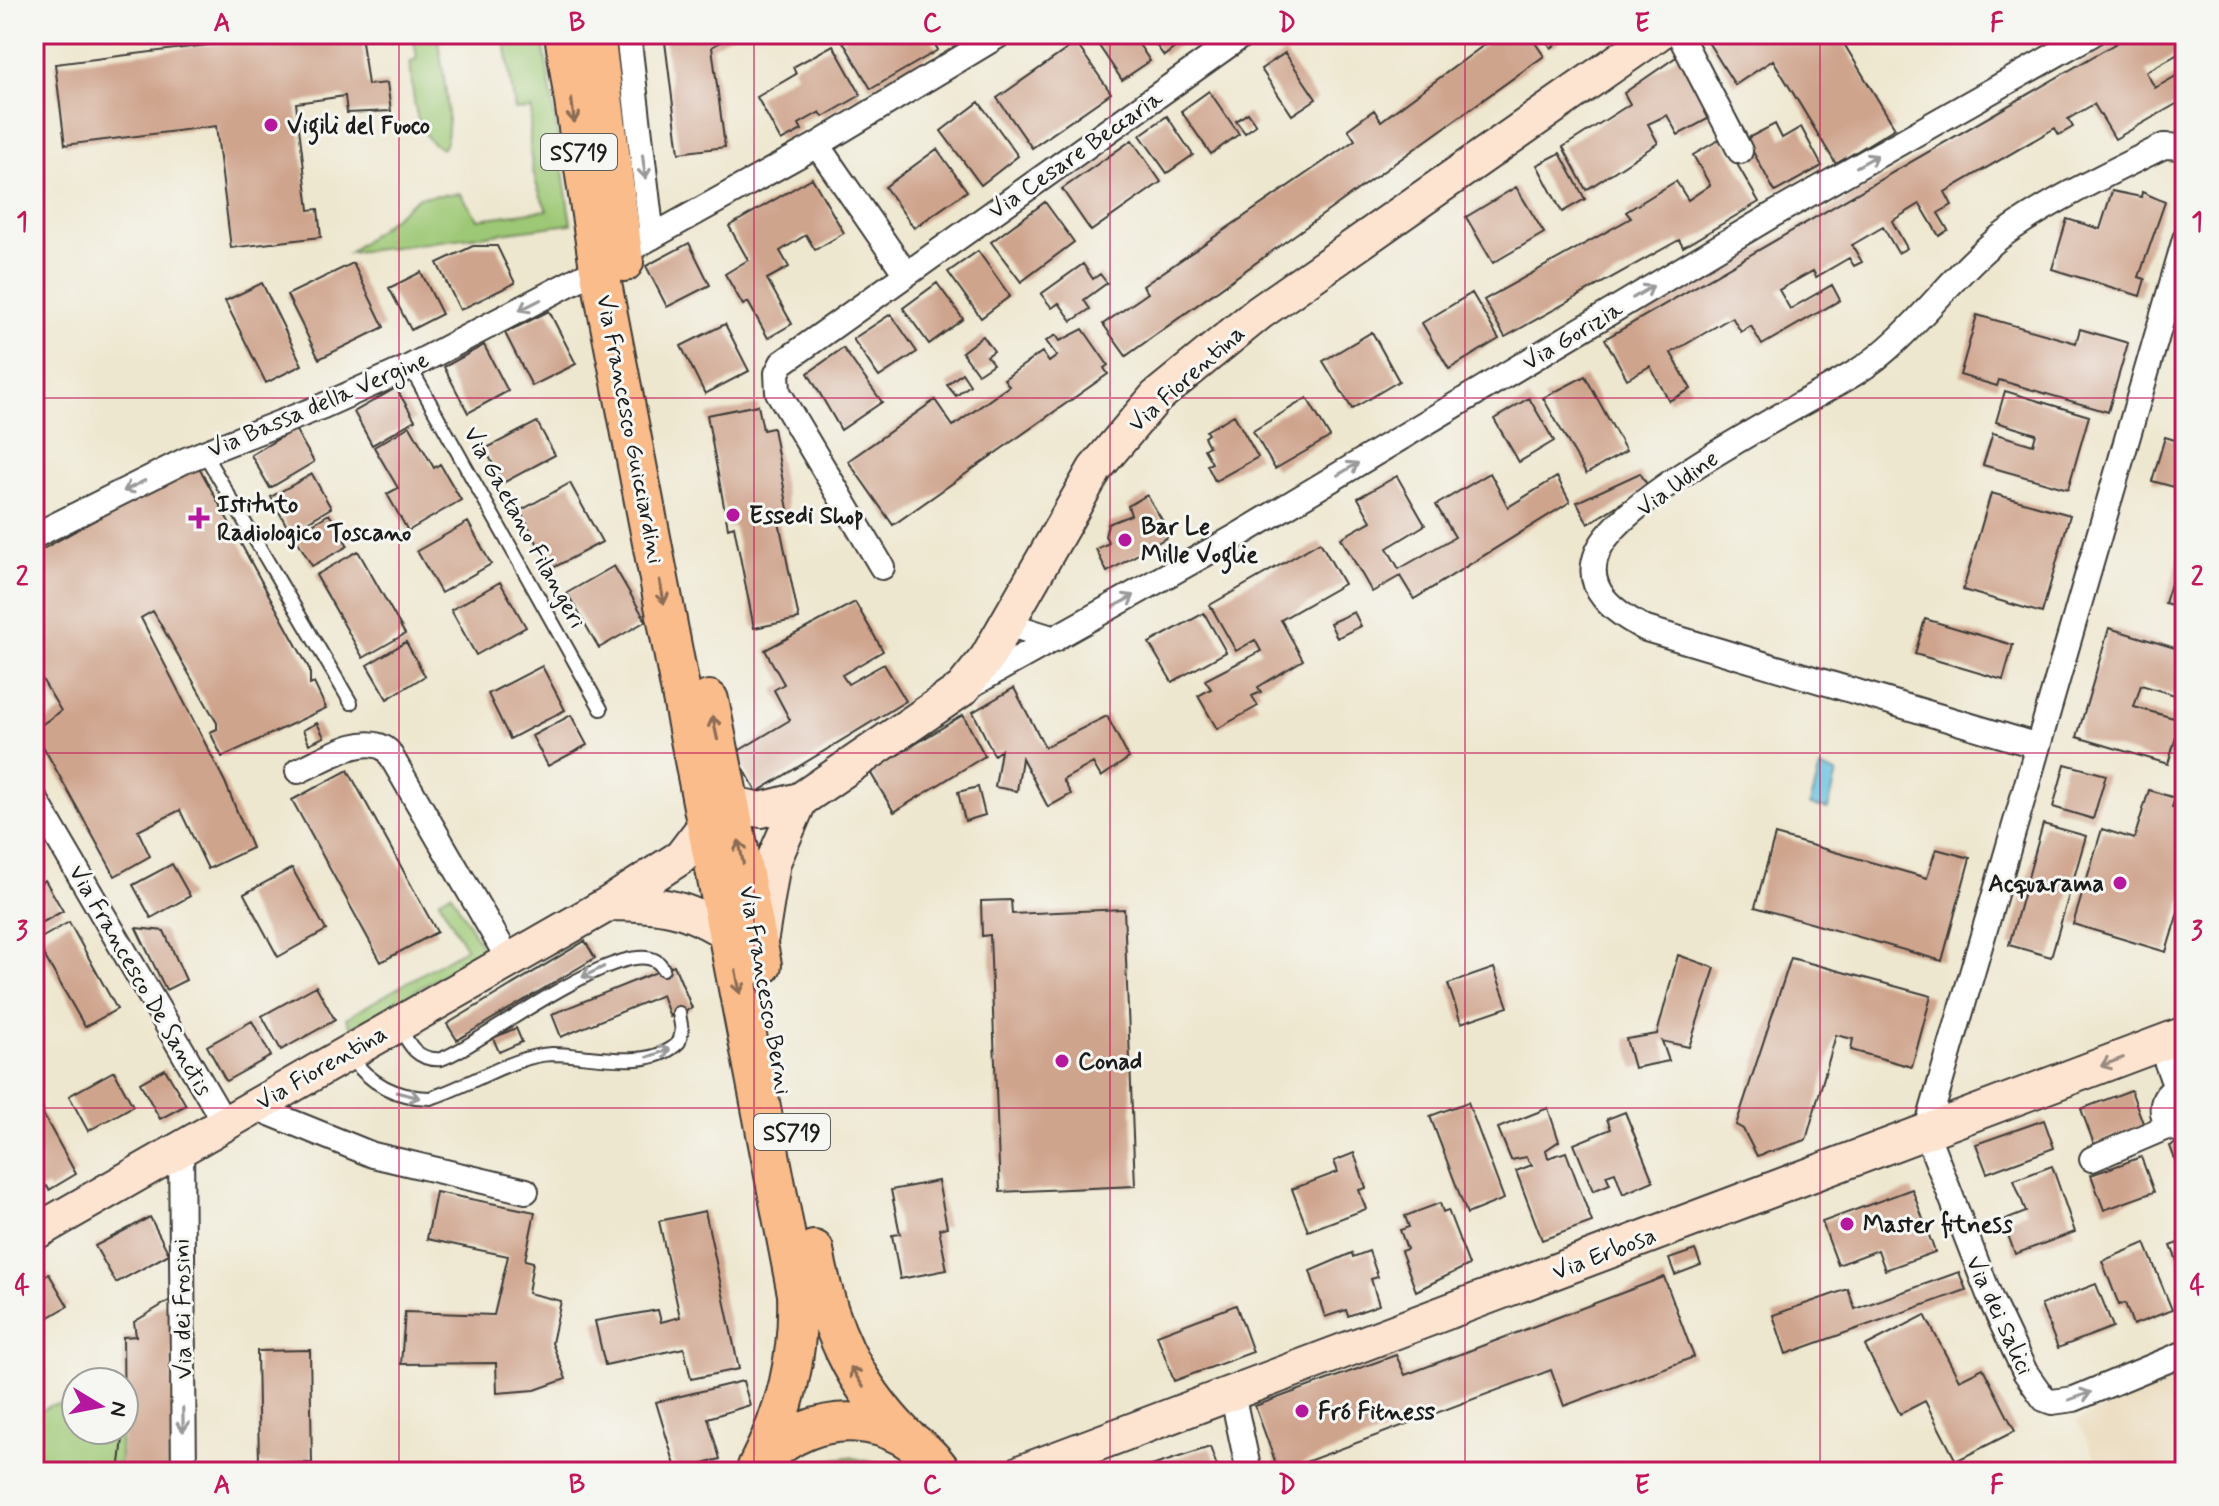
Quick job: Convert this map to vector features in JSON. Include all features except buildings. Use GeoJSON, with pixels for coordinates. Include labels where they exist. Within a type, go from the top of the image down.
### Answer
{"type":"FeatureCollection","features":[{"type":"Feature","properties":{"kind":"main road","name":"Via Francesco Guicciardini"},"geometry":{"type":"LineString","coordinates":[[564,34],[625,253]]}},
{"type":"Feature","properties":{"kind":"main road","name":"Via Francesco Guicciardini"},"geometry":{"type":"LineString","coordinates":[[595,34],[625,253],[719,814]]}},
{"type":"Feature","properties":{"kind":"main road","name":"Via Francesco Berni"},"geometry":{"type":"LineString","coordinates":[[719,814],[827,1310],[850,1367],[872,1401],[934,1460]]}},
{"type":"Feature","properties":{"kind":"main road","name":"Via Francesco Berni"},"geometry":{"type":"LineString","coordinates":[[745,944],[797,1294],[798,1328],[792,1382],[756,1470]]}},
{"type":"Feature","properties":{"kind":"main road","name":"SS719"},"geometry":{"type":"LineString","coordinates":[[756,1470],[783,1442],[820,1425],[866,1423],[934,1460]]}},
{"type":"Feature","properties":{"kind":"street"},"geometry":{"type":"LineString","coordinates":[[625,253],[628,34]]}},
{"type":"Feature","properties":{"kind":"street","name":"Via Bassa della Vergine"},"geometry":{"type":"LineString","coordinates":[[34,536],[204,453],[323,406],[410,367],[625,253],[817,145],[1001,34]]}},
{"type":"Feature","properties":{"kind":"street","name":"Via Cesare Beccaria"},"geometry":{"type":"LineString","coordinates":[[882,567],[778,392],[777,373],[797,349],[1244,34]]}},
{"type":"Feature","properties":{"kind":"street","name":"Via Fiorentina"},"geometry":{"type":"LineString","coordinates":[[34,1233],[610,903],[681,857],[719,814],[761,810],[800,800],[962,689],[987,658],[1095,469],[1166,389],[1259,313],[1657,34]]}},
{"type":"Feature","properties":{"kind":"street"},"geometry":{"type":"LineString","coordinates":[[1679,34],[1740,151]]}},
{"type":"Feature","properties":{"kind":"street","name":"Via Gorizia"},"geometry":{"type":"LineString","coordinates":[[962,689],[1232,539],[1774,214],[2092,34]]}},
{"type":"Feature","properties":{"kind":"street"},"geometry":{"type":"LineString","coordinates":[[817,145],[906,274]]}},
{"type":"Feature","properties":{"kind":"street","name":"Via Udine"},"geometry":{"type":"LineString","coordinates":[[2038,746],[1646,629],[1605,601],[1598,591],[1594,566],[1599,550],[1610,534],[1644,504],[1748,433],[1857,372],[1897,339],[1975,259],[2018,224],[2164,146],[2185,147]]}},
{"type":"Feature","properties":{"kind":"street"},"geometry":{"type":"LineString","coordinates":[[1926,1132],[2185,239]]}},
{"type":"Feature","properties":{"kind":"street"},"geometry":{"type":"LineString","coordinates":[[1007,624],[1055,639]]}},
{"type":"Feature","properties":{"kind":"street"},"geometry":{"type":"LineString","coordinates":[[298,771],[363,744],[376,744],[388,751],[509,960]]}},
{"type":"Feature","properties":{"kind":"street","name":"Via Francesco De Sanctis"},"geometry":{"type":"LineString","coordinates":[[34,797],[238,1114]]}},
{"type":"Feature","properties":{"kind":"street","name":"Via Fiorentina"},"geometry":{"type":"LineString","coordinates":[[745,944],[786,824],[800,800]]}},
{"type":"Feature","properties":{"kind":"street"},"geometry":{"type":"LineString","coordinates":[[610,903],[672,906],[699,915],[745,944]]}},
{"type":"Feature","properties":{"kind":"street"},"geometry":{"type":"LineString","coordinates":[[2092,1159],[2177,1129],[2162,1104],[2181,1087],[2172,1039]]}},
{"type":"Feature","properties":{"kind":"street","name":"Via Erbosa"},"geometry":{"type":"LineString","coordinates":[[1022,1472],[2172,1039]]}},
{"type":"Feature","properties":{"kind":"street"},"geometry":{"type":"LineString","coordinates":[[238,1114],[373,1155],[526,1191]]}},
{"type":"Feature","properties":{"kind":"street","name":"Via dei Salici"},"geometry":{"type":"LineString","coordinates":[[1926,1132],[1986,1289],[2025,1372],[2044,1399],[2052,1402],[2074,1399],[2185,1353]]}},
{"type":"Feature","properties":{"kind":"street","name":"Via dei Frosini"},"geometry":{"type":"LineString","coordinates":[[181,1147],[184,1472]]}},
{"type":"Feature","properties":{"kind":"street"},"geometry":{"type":"LineString","coordinates":[[1232,1393],[1249,1472]]}},
{"type":"Feature","properties":{"kind":"lane","name":"Via Gaetano Filangeri"},"geometry":{"type":"LineString","coordinates":[[410,367],[601,709]]}},
{"type":"Feature","properties":{"kind":"lane"},"geometry":{"type":"LineString","coordinates":[[204,453],[351,703]]}},
{"type":"Feature","properties":{"kind":"lane"},"geometry":{"type":"LineString","coordinates":[[397,1023],[412,1050],[429,1060],[441,1059],[608,965],[649,957],[657,960],[663,969]]}},
{"type":"Feature","properties":{"kind":"lane"},"geometry":{"type":"LineString","coordinates":[[347,1052],[370,1081],[413,1097],[430,1098],[542,1055],[634,1058],[654,1055],[679,1042],[682,1031],[679,1013]]}},
{"type":"Feature","properties":{"kind":"shaded area"},"geometry":{"type":"Polygon","coordinates":[[[2185,1372],[2185,1472],[2103,1472],[2077,1421],[2185,1372]]]}},
{"type":"Feature","properties":{"kind":"green space"},"geometry":{"type":"Polygon","coordinates":[[[413,34],[437,34],[448,112],[446,141],[442,149],[424,133],[416,112],[410,63],[417,58],[413,34]]]}},
{"type":"Feature","properties":{"kind":"green space"},"geometry":{"type":"Polygon","coordinates":[[[504,34],[542,34],[571,224],[349,253],[419,197],[460,193],[478,219],[547,210],[531,161],[532,109],[515,110],[504,34]]]}},
{"type":"Feature","properties":{"kind":"green space"},"geometry":{"type":"Polygon","coordinates":[[[451,893],[484,951],[352,1028],[346,1018],[466,948],[439,900],[451,893]]]}},
{"type":"Feature","properties":{"kind":"green space"},"geometry":{"type":"Polygon","coordinates":[[[60,1404],[60,1446],[120,1446],[119,1472],[34,1472],[34,1415],[51,1405],[60,1404]]]}},
{"type":"Feature","properties":{"kind":"green space"},"geometry":{"type":"Polygon","coordinates":[[[849,1457],[875,1463],[891,1472],[800,1472],[822,1461],[849,1457]]]}},
{"type":"Feature","properties":{"kind":"water"},"geometry":{"type":"Polygon","coordinates":[[[1820,768],[1837,773],[1828,809],[1810,805],[1820,768]]]}},
{"type":"Feature","properties":{"kind":"place","name":"Vigili del Fuoco"},"geometry":{"type":"Point","coordinates":[271,125]}},
{"type":"Feature","properties":{"kind":"place","name":"Essedi Shop"},"geometry":{"type":"Point","coordinates":[733,515]}},
{"type":"Feature","properties":{"kind":"place","name":"Istituto Radiologico Toscano"},"geometry":{"type":"Point","coordinates":[199,518]}},
{"type":"Feature","properties":{"kind":"place","name":"Bar Le Mille Voglie"},"geometry":{"type":"Point","coordinates":[1125,540]}},
{"type":"Feature","properties":{"kind":"place","name":"Acquarama"},"geometry":{"type":"Point","coordinates":[2120,883]}},
{"type":"Feature","properties":{"kind":"place","name":"Conad"},"geometry":{"type":"Point","coordinates":[1062,1061]}},
{"type":"Feature","properties":{"kind":"place","name":"Master fitness"},"geometry":{"type":"Point","coordinates":[1847,1224]}},
{"type":"Feature","properties":{"kind":"place","name":"Fró Fitness"},"geometry":{"type":"Point","coordinates":[1302,1411]}}]}
